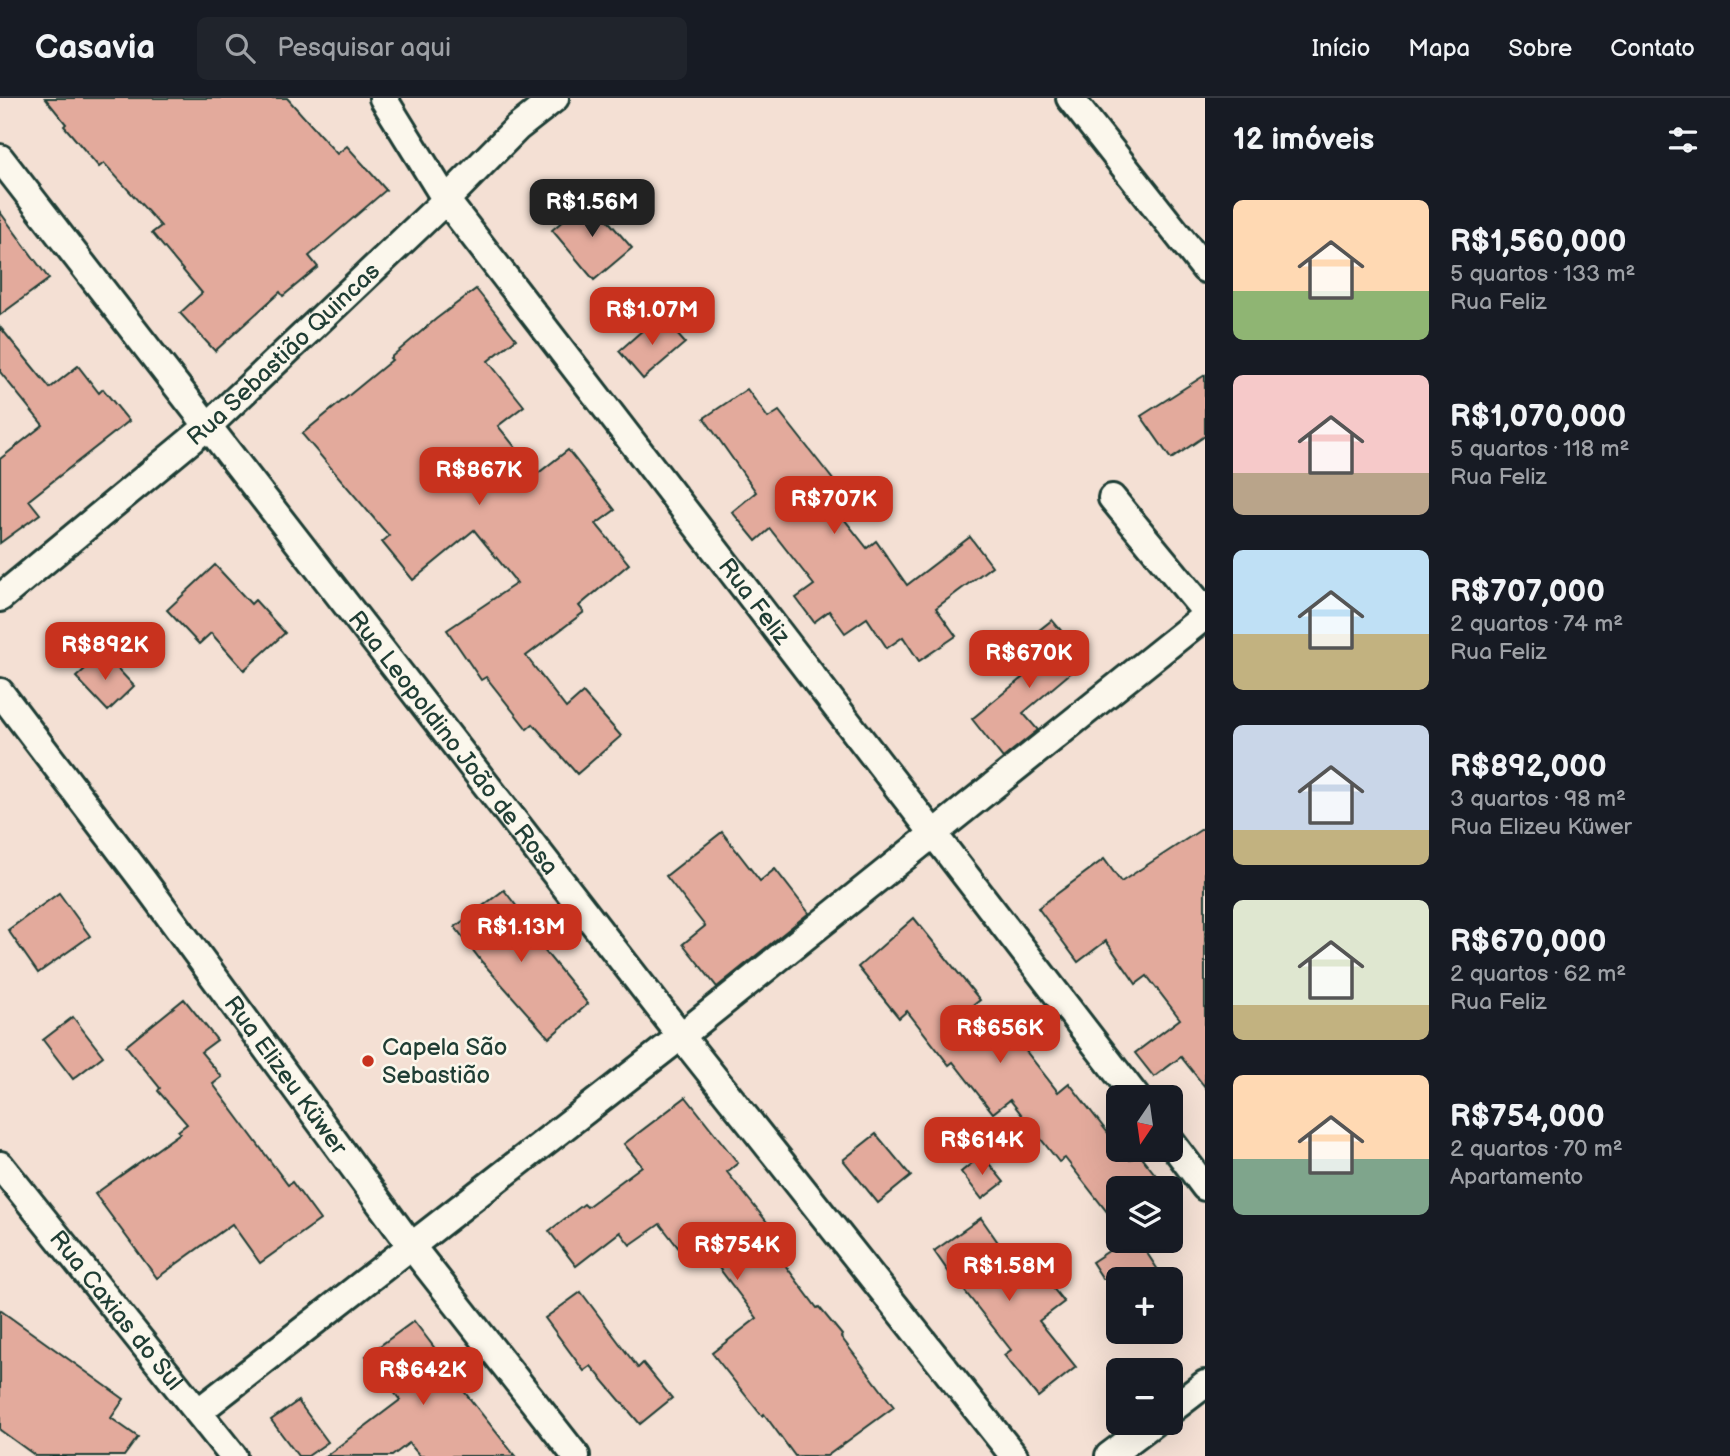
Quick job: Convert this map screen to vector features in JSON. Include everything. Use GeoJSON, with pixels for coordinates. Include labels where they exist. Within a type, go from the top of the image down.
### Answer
{"type":"FeatureCollection","features":[{"type":"Feature","properties":{"kind":"street","name":"Rua Feliz"},"geometry":{"type":"LineString","coordinates":[[383,98],[446,200],[1127,1085]]}},
{"type":"Feature","properties":{"kind":"street","name":"Rua Sebastião Quincas"},"geometry":{"type":"LineString","coordinates":[[0,598],[208,426],[446,200],[517,128],[555,98]]}},
{"type":"Feature","properties":{"kind":"street"},"geometry":{"type":"LineString","coordinates":[[1070,98],[1205,270]]}},
{"type":"Feature","properties":{"kind":"street","name":"Rua Leopoldino João de Rosa"},"geometry":{"type":"LineString","coordinates":[[0,158],[681,1036],[1014,1456]]}},
{"type":"Feature","properties":{"kind":"street"},"geometry":{"type":"LineString","coordinates":[[1112,498],[1205,611]]}},
{"type":"Feature","properties":{"kind":"street"},"geometry":{"type":"LineString","coordinates":[[198,1412],[681,1036],[1205,616]]}},
{"type":"Feature","properties":{"kind":"street","name":"Rua Elizeu Küwer"},"geometry":{"type":"LineString","coordinates":[[0,692],[142,879],[412,1247],[576,1456]]}},
{"type":"Feature","properties":{"kind":"street"},"geometry":{"type":"LineString","coordinates":[[1183,1158],[1205,1187]]}},
{"type":"Feature","properties":{"kind":"street","name":"Rua Caxias do Sul"},"geometry":{"type":"LineString","coordinates":[[0,1165],[233,1456]]}},
{"type":"Feature","properties":{"kind":"street"},"geometry":{"type":"LineString","coordinates":[[1183,1404],[1201,1394]]}},
{"type":"Feature","properties":{"kind":"street"},"geometry":{"type":"LineString","coordinates":[[1108,1456],[1137,1435]]}},
{"type":"Feature","properties":{"kind":"building"},"geometry":{"type":"Polygon","coordinates":[[[45,98],[287,98],[337,154],[347,146],[386,190],[309,256],[318,267],[283,296],[280,292],[215,351],[180,313],[202,293],[152,233],[161,226],[104,163],[99,167],[64,126],[66,124],[45,98]]]}},
{"type":"Feature","properties":{"kind":"building"},"geometry":{"type":"Polygon","coordinates":[[[589,199],[632,248],[594,280],[552,230],[589,199]]]}},
{"type":"Feature","properties":{"kind":"building"},"geometry":{"type":"Polygon","coordinates":[[[0,212],[49,279],[0,315],[0,212]]]}},
{"type":"Feature","properties":{"kind":"building"},"geometry":{"type":"Polygon","coordinates":[[[476,289],[516,339],[488,361],[524,406],[498,426],[537,474],[568,450],[615,510],[596,524],[629,564],[579,606],[584,612],[526,656],[566,708],[583,693],[621,736],[577,774],[533,724],[527,729],[486,677],[481,680],[447,630],[517,583],[474,530],[413,580],[382,542],[389,536],[302,434],[392,360],[390,358],[436,319],[476,289]]]}},
{"type":"Feature","properties":{"kind":"building"},"geometry":{"type":"Polygon","coordinates":[[[660,315],[685,343],[643,379],[619,351],[660,315]]]}},
{"type":"Feature","properties":{"kind":"building"},"geometry":{"type":"Polygon","coordinates":[[[0,327],[50,388],[78,366],[99,393],[103,389],[129,421],[29,500],[40,514],[0,543],[0,459],[43,425],[0,372],[0,327]]]}},
{"type":"Feature","properties":{"kind":"building"},"geometry":{"type":"Polygon","coordinates":[[[1205,375],[1205,436],[1171,459],[1141,416],[1205,375]]]}},
{"type":"Feature","properties":{"kind":"building"},"geometry":{"type":"Polygon","coordinates":[[[747,389],[768,418],[779,411],[834,481],[822,491],[867,548],[876,541],[907,585],[970,537],[992,566],[936,608],[956,636],[919,661],[903,637],[887,648],[867,618],[845,633],[829,611],[814,622],[796,598],[814,585],[770,529],[756,541],[732,512],[756,492],[704,418],[747,389]]]}},
{"type":"Feature","properties":{"kind":"building"},"geometry":{"type":"Polygon","coordinates":[[[215,565],[251,604],[255,600],[285,633],[244,670],[211,633],[199,644],[167,610],[215,565]]]}},
{"type":"Feature","properties":{"kind":"building"},"geometry":{"type":"Polygon","coordinates":[[[1052,620],[1086,660],[1023,713],[1038,730],[1003,758],[972,719],[1040,663],[1023,643],[1052,620]]]}},
{"type":"Feature","properties":{"kind":"building"},"geometry":{"type":"Polygon","coordinates":[[[103,653],[134,686],[108,711],[76,677],[103,653]]]}},
{"type":"Feature","properties":{"kind":"building"},"geometry":{"type":"Polygon","coordinates":[[[1205,827],[1205,1087],[1181,1057],[1154,1077],[1135,1053],[1180,1019],[1147,976],[1136,984],[1106,941],[1078,962],[1038,908],[1104,859],[1121,882],[1205,827]]]}},
{"type":"Feature","properties":{"kind":"building"},"geometry":{"type":"Polygon","coordinates":[[[722,832],[760,881],[775,869],[809,913],[717,987],[683,944],[705,926],[666,876],[722,832]]]}},
{"type":"Feature","properties":{"kind":"building"},"geometry":{"type":"Polygon","coordinates":[[[504,890],[531,925],[526,928],[588,1004],[549,1038],[455,927],[504,890]]]}},
{"type":"Feature","properties":{"kind":"building"},"geometry":{"type":"Polygon","coordinates":[[[59,893],[90,936],[38,973],[8,930],[59,893]]]}},
{"type":"Feature","properties":{"kind":"building"},"geometry":{"type":"Polygon","coordinates":[[[914,918],[980,1000],[964,1013],[998,1056],[1018,1041],[1058,1092],[1069,1083],[1106,1131],[1106,1162],[1145,1162],[1156,1176],[1106,1176],[1106,1211],[1065,1158],[1059,1162],[1010,1100],[993,1113],[953,1062],[949,1065],[907,1011],[899,1018],[858,967],[914,918]]]}},
{"type":"Feature","properties":{"kind":"building"},"geometry":{"type":"Polygon","coordinates":[[[184,999],[217,1040],[201,1052],[222,1077],[213,1084],[288,1185],[292,1182],[320,1220],[260,1263],[232,1224],[157,1278],[95,1194],[180,1133],[178,1131],[187,1124],[158,1091],[160,1088],[126,1046],[184,999]]]}},
{"type":"Feature","properties":{"kind":"building"},"geometry":{"type":"Polygon","coordinates":[[[73,1017],[103,1056],[73,1079],[43,1040],[73,1017]]]}},
{"type":"Feature","properties":{"kind":"building"},"geometry":{"type":"Polygon","coordinates":[[[686,1097],[738,1163],[727,1172],[771,1227],[762,1234],[817,1308],[819,1307],[842,1335],[894,1407],[827,1456],[795,1456],[764,1414],[762,1416],[712,1353],[757,1318],[697,1239],[681,1251],[660,1224],[630,1245],[620,1232],[576,1266],[549,1231],[642,1166],[624,1144],[686,1097]]]}},
{"type":"Feature","properties":{"kind":"building"},"geometry":{"type":"Polygon","coordinates":[[[876,1134],[911,1176],[878,1203],[843,1160],[876,1134]]]}},
{"type":"Feature","properties":{"kind":"building"},"geometry":{"type":"Polygon","coordinates":[[[982,1155],[1004,1182],[982,1199],[961,1172],[982,1155]]]}},
{"type":"Feature","properties":{"kind":"building"},"geometry":{"type":"Polygon","coordinates":[[[981,1218],[1016,1268],[1029,1258],[1064,1302],[1039,1321],[1076,1367],[1038,1397],[1004,1355],[1011,1350],[963,1289],[961,1290],[934,1251],[981,1218]]]}},
{"type":"Feature","properties":{"kind":"building"},"geometry":{"type":"Polygon","coordinates":[[[1106,1253],[1147,1253],[1156,1267],[1106,1267],[1106,1279],[1103,1279],[1092,1262],[1106,1253]]]}},
{"type":"Feature","properties":{"kind":"building"},"geometry":{"type":"Polygon","coordinates":[[[581,1292],[638,1368],[643,1363],[672,1398],[640,1424],[591,1366],[584,1371],[545,1318],[581,1292]]]}},
{"type":"Feature","properties":{"kind":"building"},"geometry":{"type":"Polygon","coordinates":[[[0,1310],[124,1399],[111,1418],[138,1437],[124,1456],[36,1456],[0,1430],[0,1310]]]}},
{"type":"Feature","properties":{"kind":"building"},"geometry":{"type":"Polygon","coordinates":[[[414,1321],[443,1359],[440,1361],[515,1456],[420,1456],[409,1443],[392,1456],[326,1456],[400,1400],[366,1356],[414,1321]]]}},
{"type":"Feature","properties":{"kind":"building"},"geometry":{"type":"Polygon","coordinates":[[[298,1401],[328,1442],[308,1456],[298,1456],[271,1420],[298,1401]]]}},
{"type":"Feature","properties":{"kind":"place","name":"Capela São Sebastião"},"geometry":{"type":"Point","coordinates":[368,1061]}}]}
